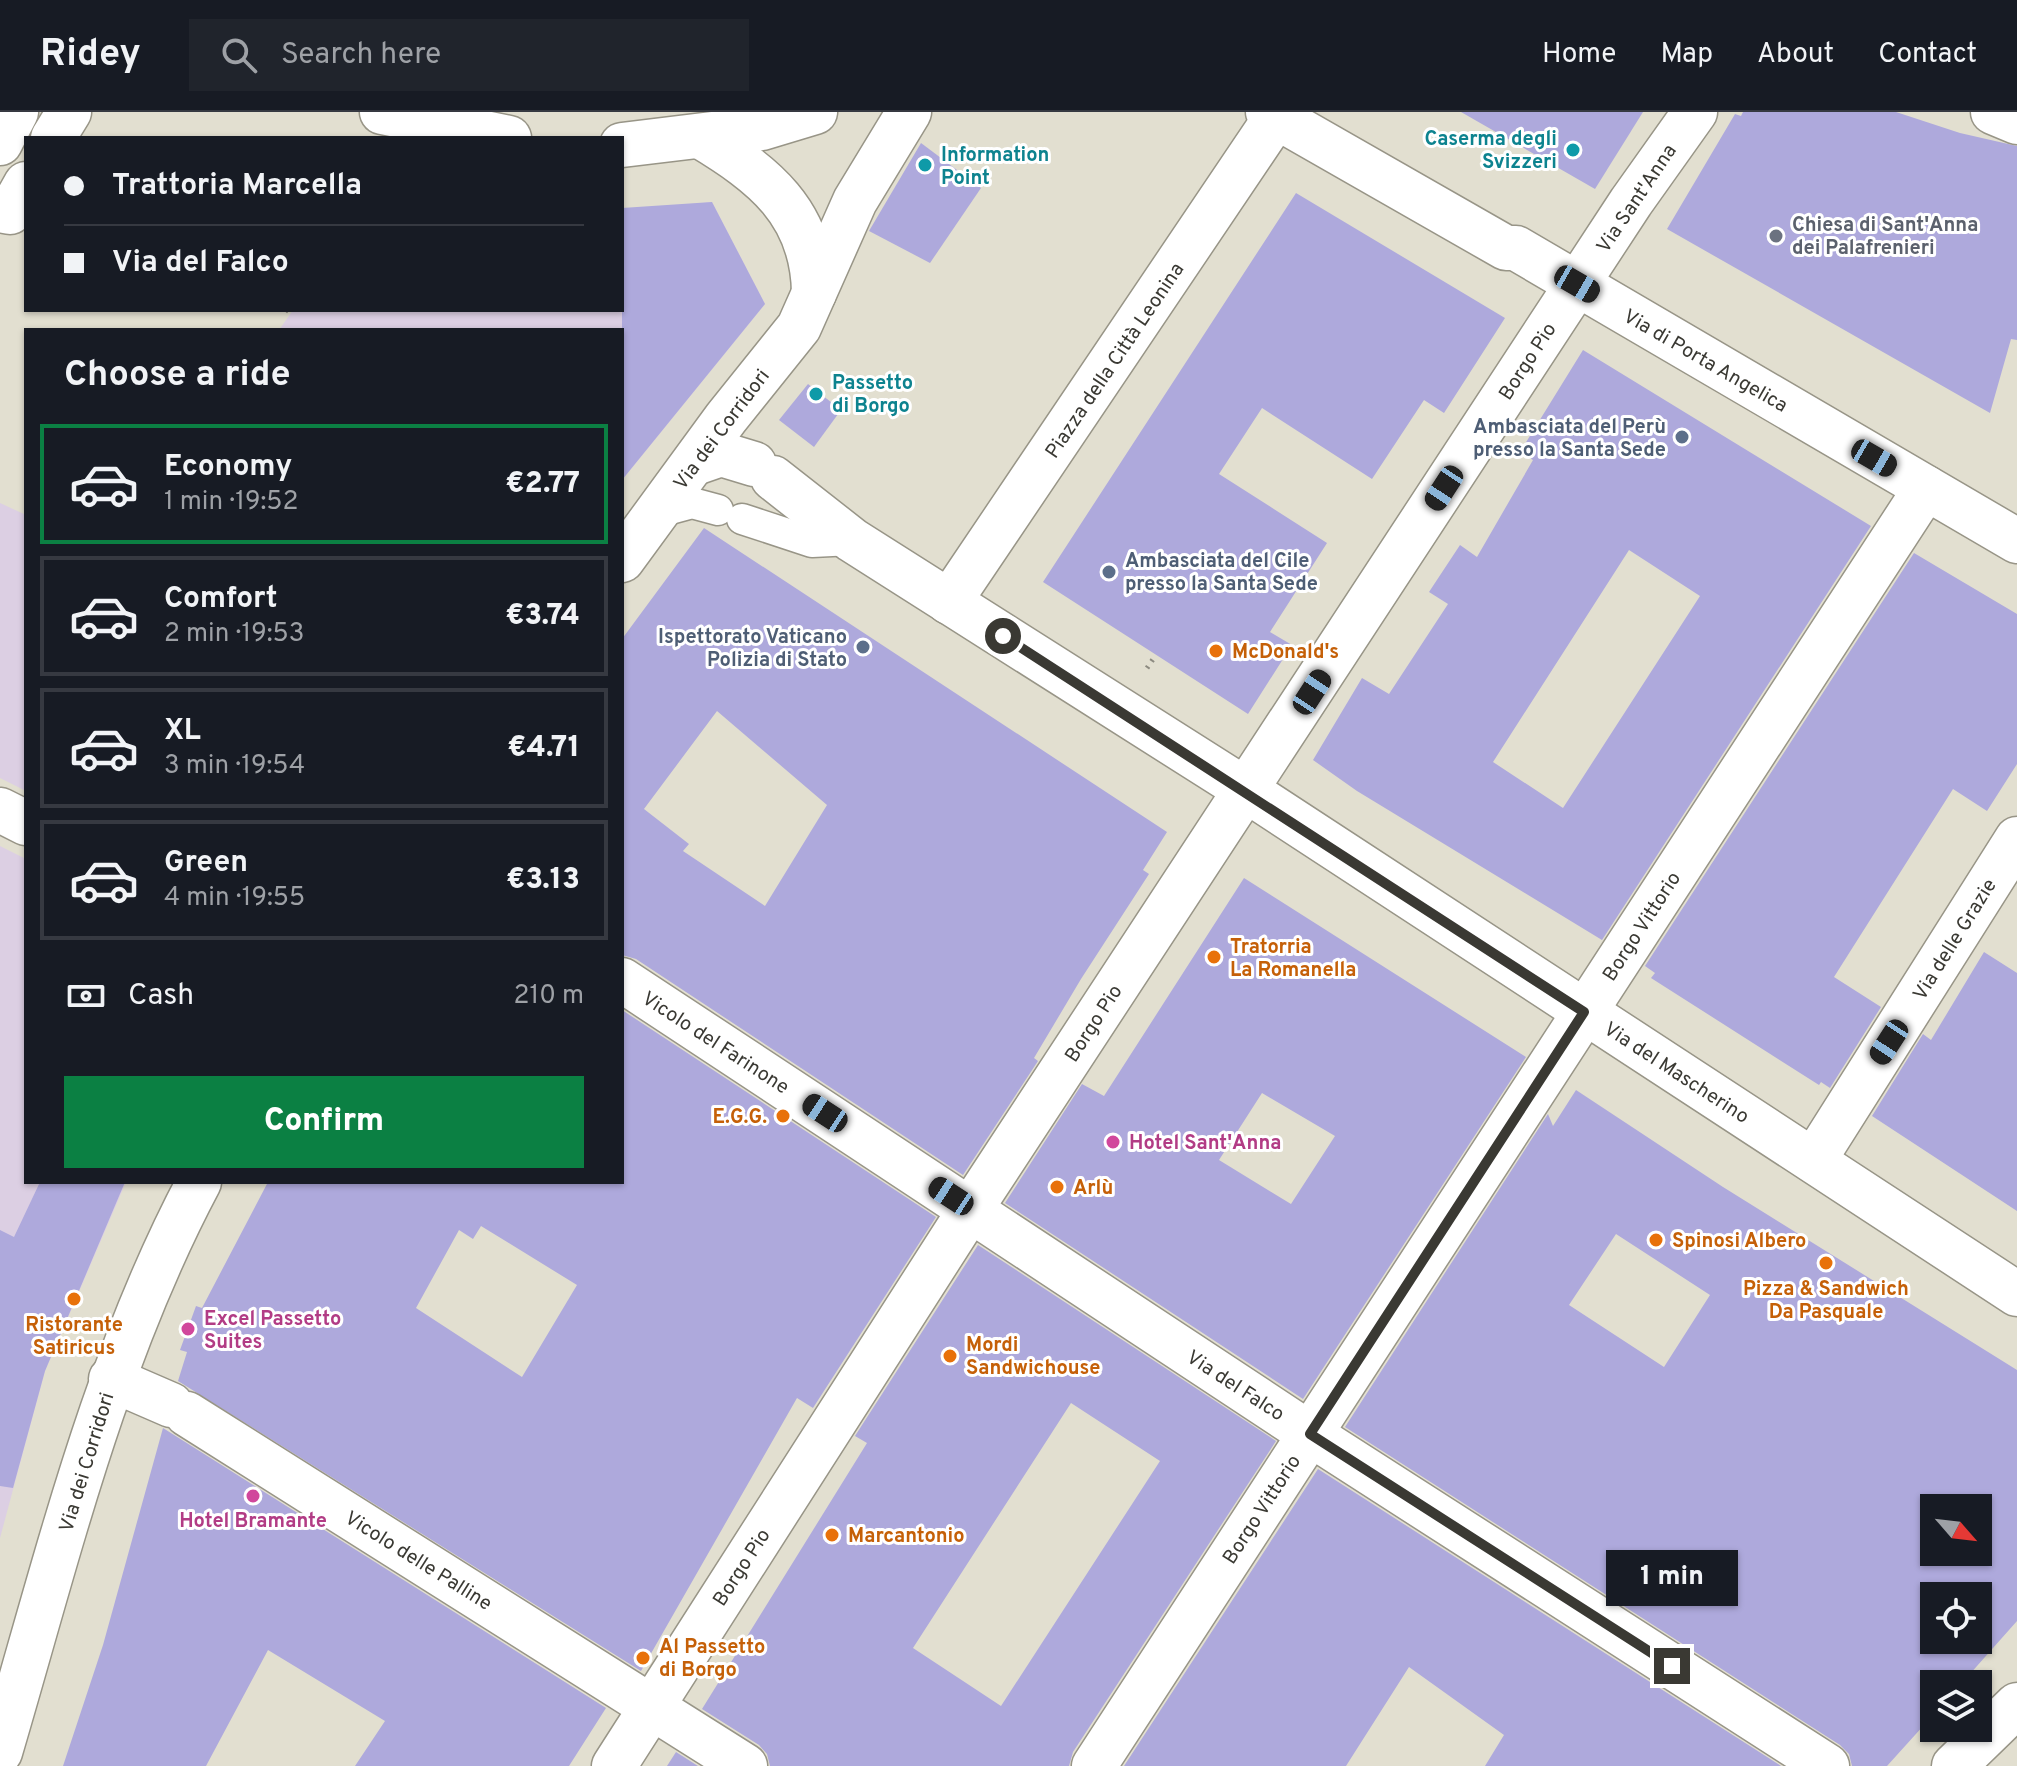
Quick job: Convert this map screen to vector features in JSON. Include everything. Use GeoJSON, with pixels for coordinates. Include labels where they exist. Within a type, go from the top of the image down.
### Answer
{"type":"FeatureCollection","features":[{"type":"Feature","properties":{"kind":"street"},"geometry":{"type":"LineString","coordinates":[[0,143],[16,112]]}},
{"type":"Feature","properties":{"kind":"street"},"geometry":{"type":"LineString","coordinates":[[54,136],[69,112]]}},
{"type":"Feature","properties":{"kind":"street"},"geometry":{"type":"LineString","coordinates":[[624,145],[762,128],[815,112]]}},
{"type":"Feature","properties":{"kind":"street","name":"Via dei Corridori"},"geometry":{"type":"LineString","coordinates":[[624,557],[726,418],[799,327],[855,201],[909,112]]}},
{"type":"Feature","properties":{"kind":"street","name":"Via Sant'Anna"},"geometry":{"type":"LineString","coordinates":[[1577,284],[1695,112]]}},
{"type":"Feature","properties":{"kind":"street"},"geometry":{"type":"LineString","coordinates":[[1993,112],[2017,122]]}},
{"type":"Feature","properties":{"kind":"street"},"geometry":{"type":"LineString","coordinates":[[388,113],[499,136]]}},
{"type":"Feature","properties":{"kind":"street","name":"Via di Porta Angelica"},"geometry":{"type":"LineString","coordinates":[[1272,114],[1577,284],[2017,541]]}},
{"type":"Feature","properties":{"kind":"street","name":"Piazza della Città Leonina"},"geometry":{"type":"LineString","coordinates":[[949,602],[1226,194],[1272,114]]}},
{"type":"Feature","properties":{"kind":"street"},"geometry":{"type":"LineString","coordinates":[[700,136],[764,178],[782,198],[801,231],[814,270],[814,293]]}},
{"type":"Feature","properties":{"kind":"street"},"geometry":{"type":"LineString","coordinates":[[0,210],[10,212],[24,188]]}},
{"type":"Feature","properties":{"kind":"street","name":"Borgo Pio"},"geometry":{"type":"LineString","coordinates":[[614,1766],[970,1210],[1577,284]]}},
{"type":"Feature","properties":{"kind":"street","name":"Via del Mascherino"},"geometry":{"type":"LineString","coordinates":[[695,463],[721,454],[764,471],[852,540],[1246,790],[2017,1294]]}},
{"type":"Feature","properties":{"kind":"street","name":"Borgo Vittorio"},"geometry":{"type":"LineString","coordinates":[[1094,1766],[1926,488]]}},
{"type":"Feature","properties":{"kind":"street"},"geometry":{"type":"LineString","coordinates":[[0,810],[24,822]]}},
{"type":"Feature","properties":{"kind":"street","name":"Via delle Grazie"},"geometry":{"type":"LineString","coordinates":[[1814,1160],[2017,839]]}},
{"type":"Feature","properties":{"kind":"street","name":"Vicolo del Farinone"},"geometry":{"type":"LineString","coordinates":[[624,981],[970,1210]]}},
{"type":"Feature","properties":{"kind":"street","name":"Via dei Corridori"},"geometry":{"type":"LineString","coordinates":[[0,1752],[111,1379],[151,1277],[198,1184]]}},
{"type":"Feature","properties":{"kind":"street","name":"Via del Falco"},"geometry":{"type":"LineString","coordinates":[[970,1210],[1310,1434],[1827,1766]]}},
{"type":"Feature","properties":{"kind":"street","name":"Vicolo delle Palline"},"geometry":{"type":"LineString","coordinates":[[111,1379],[179,1409],[745,1766]]}},
{"type":"Feature","properties":{"kind":"street"},"geometry":{"type":"LineString","coordinates":[[1954,1766],[2017,1705]]}},
{"type":"Feature","properties":{"kind":"lane"},"geometry":{"type":"LineString","coordinates":[[659,512],[692,503],[812,542],[852,540]]}},
{"type":"Feature","properties":{"kind":"path"},"geometry":{"type":"LineString","coordinates":[[1147,668],[1156,655]]}},
{"type":"Feature","properties":{"kind":"shaded area"},"geometry":{"type":"Polygon","coordinates":[[[712,202],[765,304],[624,478],[624,328],[280,328],[292,312],[624,312],[642,209],[712,202]]]}},
{"type":"Feature","properties":{"kind":"shaded area"},"geometry":{"type":"Polygon","coordinates":[[[0,503],[24,514],[24,790],[0,778],[0,503]]]}},
{"type":"Feature","properties":{"kind":"shaded area"},"geometry":{"type":"Polygon","coordinates":[[[0,846],[24,858],[24,1184],[125,1184],[45,1371],[0,1538],[0,846]]]}},
{"type":"Feature","properties":{"kind":"building","name":"Caserma degli Svizzeri"},"geometry":{"type":"Polygon","coordinates":[[[1461,112],[1643,112],[1595,189],[1461,112]]]}},
{"type":"Feature","properties":{"kind":"building"},"geometry":{"type":"Polygon","coordinates":[[[1743,112],[1896,112],[1960,133],[2017,146],[2017,340],[2011,339],[1990,413],[1667,229],[1735,114],[1741,116],[1743,112]]]}},
{"type":"Feature","properties":{"kind":"building"},"geometry":{"type":"Polygon","coordinates":[[[921,143],[981,188],[930,263],[869,231],[921,143]]]}},
{"type":"Feature","properties":{"kind":"building"},"geometry":{"type":"Polygon","coordinates":[[[1296,193],[1505,318],[1444,413],[1424,400],[1372,479],[1262,408],[1219,474],[1327,543],[1270,632],[1292,645],[1248,714],[1043,582],[1296,193]]]}},
{"type":"Feature","properties":{"kind":"building"},"geometry":{"type":"Polygon","coordinates":[[[712,202],[765,304],[624,478],[622,312],[624,208],[712,202]]]}},
{"type":"Feature","properties":{"kind":"building"},"geometry":{"type":"Polygon","coordinates":[[[1583,350],[1871,526],[1602,940],[1357,791],[1313,760],[1362,678],[1389,694],[1448,604],[1429,592],[1460,545],[1477,557],[1533,460],[1520,452],[1583,350]],[[1629,550],[1493,762],[1563,808],[1700,596],[1629,550]]]}},
{"type":"Feature","properties":{"kind":"building"},"geometry":{"type":"Polygon","coordinates":[[[808,384],[841,410],[814,447],[779,420],[808,384]]]}},
{"type":"Feature","properties":{"kind":"building"},"geometry":{"type":"Polygon","coordinates":[[[704,528],[1167,832],[1143,870],[1149,874],[1034,1058],[1038,1061],[963,1175],[636,959],[624,956],[624,636],[704,528]],[[717,711],[644,809],[689,844],[683,851],[765,906],[827,805],[717,711]]]}},
{"type":"Feature","properties":{"kind":"building"},"geometry":{"type":"Polygon","coordinates":[[[1914,553],[2017,614],[2017,764],[1987,811],[1953,789],[1834,977],[1881,1007],[1830,1088],[1821,1082],[1819,1085],[1651,978],[1655,973],[1645,966],[1914,553]]]}},
{"type":"Feature","properties":{"kind":"building"},"geometry":{"type":"Polygon","coordinates":[[[1244,878],[1526,1057],[1303,1399],[1005,1203],[1082,1084],[1104,1096],[1244,878]],[[1262,1093],[1219,1160],[1291,1204],[1335,1136],[1262,1093]]]}},
{"type":"Feature","properties":{"kind":"building"},"geometry":{"type":"Polygon","coordinates":[[[1984,952],[2017,973],[2017,1211],[1872,1116],[1923,1034],[1931,1040],[1984,952]]]}},
{"type":"Feature","properties":{"kind":"building"},"geometry":{"type":"Polygon","coordinates":[[[624,1011],[936,1217],[813,1408],[797,1398],[641,1671],[178,1381],[187,1352],[180,1350],[196,1306],[202,1308],[267,1184],[624,1184],[624,1011]],[[481,1226],[473,1239],[459,1230],[416,1308],[522,1377],[577,1285],[481,1226]]]}},
{"type":"Feature","properties":{"kind":"building"},"geometry":{"type":"Polygon","coordinates":[[[1576,1090],[1723,1187],[2017,1370],[2017,1621],[1992,1649],[1992,1582],[1920,1582],[1920,1654],[1988,1654],[1973,1670],[1920,1670],[1920,1729],[1887,1766],[1852,1766],[1849,1754],[1840,1745],[1345,1427],[1548,1114],[1553,1126],[1576,1090]],[[1616,1234],[1569,1305],[1664,1367],[1710,1295],[1616,1234]]]}},
{"type":"Feature","properties":{"kind":"building"},"geometry":{"type":"Polygon","coordinates":[[[39,1184],[124,1184],[45,1371],[13,1488],[0,1486],[0,1230],[14,1237],[39,1184]]]}},
{"type":"Feature","properties":{"kind":"building"},"geometry":{"type":"Polygon","coordinates":[[[978,1245],[1276,1441],[1073,1752],[1069,1766],[770,1766],[767,1754],[759,1745],[702,1709],[867,1443],[855,1436],[978,1245]],[[1071,1403],[913,1648],[1001,1706],[1160,1461],[1071,1403]]]}},
{"type":"Feature","properties":{"kind":"building"},"geometry":{"type":"Polygon","coordinates":[[[163,1428],[606,1708],[569,1766],[355,1766],[385,1721],[268,1650],[206,1766],[63,1766],[103,1645],[163,1428]]]}},
{"type":"Feature","properties":{"kind":"building"},"geometry":{"type":"Polygon","coordinates":[[[1318,1469],[1781,1766],[1485,1766],[1504,1735],[1409,1667],[1346,1766],[1124,1766],[1318,1469]]]}},
{"type":"Feature","properties":{"kind":"building"},"geometry":{"type":"Polygon","coordinates":[[[676,1752],[698,1766],[667,1766],[676,1752]]]}},
{"type":"Feature","properties":{"kind":"place","name":"Caserma degli Svizzeri"},"geometry":{"type":"Point","coordinates":[1573,150]}},
{"type":"Feature","properties":{"kind":"place","name":"Information Point"},"geometry":{"type":"Point","coordinates":[925,165]}},
{"type":"Feature","properties":{"kind":"place","name":"Chiesa di Sant'Anna dei Palafrenieri"},"geometry":{"type":"Point","coordinates":[1776,236]}},
{"type":"Feature","properties":{"kind":"place","name":"Passetto di Borgo"},"geometry":{"type":"Point","coordinates":[816,394]}},
{"type":"Feature","properties":{"kind":"place","name":"Ambasciata del Perù presso la Santa Sede"},"geometry":{"type":"Point","coordinates":[1682,437]}},
{"type":"Feature","properties":{"kind":"place","name":"Ambasciata del Cile presso la Santa Sede"},"geometry":{"type":"Point","coordinates":[1109,572]}},
{"type":"Feature","properties":{"kind":"place","name":"Ispettorato Vaticano Polizia di Stato"},"geometry":{"type":"Point","coordinates":[863,647]}},
{"type":"Feature","properties":{"kind":"place","name":"McDonald's"},"geometry":{"type":"Point","coordinates":[1216,651]}},
{"type":"Feature","properties":{"kind":"place","name":"Tratorria La Romanella"},"geometry":{"type":"Point","coordinates":[1214,957]}},
{"type":"Feature","properties":{"kind":"place","name":"E.G.G."},"geometry":{"type":"Point","coordinates":[783,1116]}},
{"type":"Feature","properties":{"kind":"place","name":"Hotel Sant'Anna"},"geometry":{"type":"Point","coordinates":[1113,1142]}},
{"type":"Feature","properties":{"kind":"place","name":"Arlù"},"geometry":{"type":"Point","coordinates":[1057,1187]}},
{"type":"Feature","properties":{"kind":"place","name":"Spinosi Albero"},"geometry":{"type":"Point","coordinates":[1656,1240]}},
{"type":"Feature","properties":{"kind":"place","name":"Pizza & Sandwich Da Pasquale"},"geometry":{"type":"Point","coordinates":[1826,1263]}},
{"type":"Feature","properties":{"kind":"place","name":"Ristorante Satiricus"},"geometry":{"type":"Point","coordinates":[74,1299]}},
{"type":"Feature","properties":{"kind":"place","name":"Excel Passetto Suites"},"geometry":{"type":"Point","coordinates":[188,1329]}},
{"type":"Feature","properties":{"kind":"place","name":"Mordi Sandwichouse"},"geometry":{"type":"Point","coordinates":[950,1356]}},
{"type":"Feature","properties":{"kind":"place","name":"Hotel Bramante"},"geometry":{"type":"Point","coordinates":[253,1496]}},
{"type":"Feature","properties":{"kind":"place","name":"Marcantonio"},"geometry":{"type":"Point","coordinates":[832,1535]}},
{"type":"Feature","properties":{"kind":"place","name":"Al Passetto di Borgo"},"geometry":{"type":"Point","coordinates":[643,1658]}},
{"type":"Feature","properties":{"kind":"route"},"geometry":{"type":"LineString","coordinates":[[1003,636],[1246,790],[1584,1012],[1310,1434],[1672,1666]]}}]}
